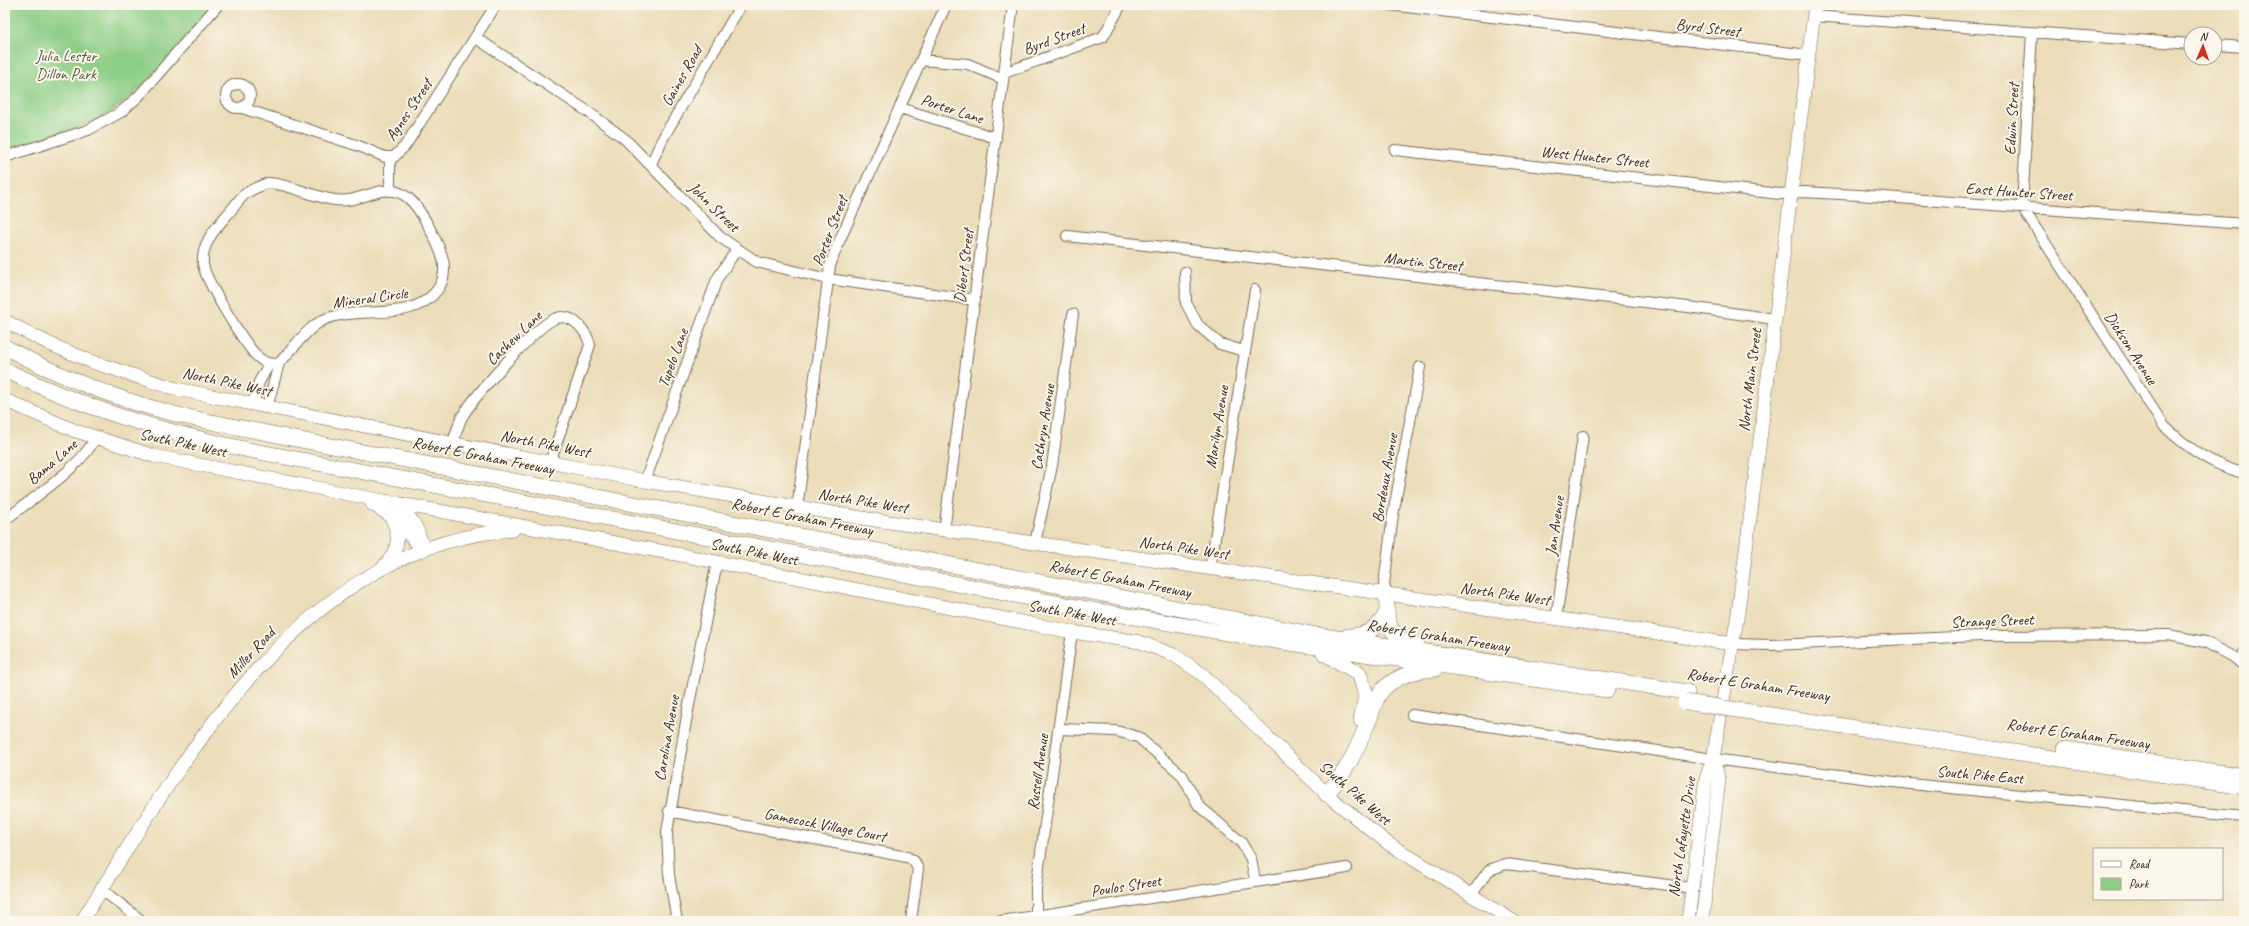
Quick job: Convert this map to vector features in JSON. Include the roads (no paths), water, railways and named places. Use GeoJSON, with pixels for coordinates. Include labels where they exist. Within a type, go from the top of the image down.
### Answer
{"type":"FeatureCollection","features":[{"type":"Feature","properties":{"kind":"highway","name":"Robert E Graham Freeway"},"geometry":{"type":"LineString","coordinates":[[5,347],[80,383],[172,413],[1314,641]]}},
{"type":"Feature","properties":{"kind":"highway","name":"Robert E Graham Freeway"},"geometry":{"type":"LineString","coordinates":[[5,370],[55,394],[102,412],[164,431],[206,441],[952,584],[1921,734],[2244,776]]}},
{"type":"Feature","properties":{"kind":"highway"},"geometry":{"type":"LineString","coordinates":[[1387,594],[1386,614],[1389,624],[1397,637],[1456,662]]}},
{"type":"Feature","properties":{"kind":"highway"},"geometry":{"type":"LineString","coordinates":[[1314,641],[1363,635],[1376,627],[1386,614]]}},
{"type":"Feature","properties":{"kind":"highway"},"geometry":{"type":"LineString","coordinates":[[1314,641],[1359,673],[1366,696],[1353,754]]}},
{"type":"Feature","properties":{"kind":"highway"},"geometry":{"type":"LineString","coordinates":[[1326,794],[1340,779],[1380,694],[1389,684],[1400,677],[1456,662]]}},
{"type":"Feature","properties":{"kind":"highway","name":"Robert E Graham Freeway"},"geometry":{"type":"LineString","coordinates":[[1979,742],[2244,787]]}},
{"type":"Feature","properties":{"kind":"main road","name":"North Main Street"},"geometry":{"type":"LineString","coordinates":[[1713,758],[1733,644],[1814,11]]}},
{"type":"Feature","properties":{"kind":"main road","name":"North Pike West"},"geometry":{"type":"LineString","coordinates":[[5,321],[52,345],[136,378],[176,389],[645,481],[797,508],[1035,544],[1733,644]]}},
{"type":"Feature","properties":{"kind":"main road","name":"South Pike West"},"geometry":{"type":"LineString","coordinates":[[5,400],[95,438],[154,456],[384,501],[403,511],[415,524],[420,532],[423,550]]}},
{"type":"Feature","properties":{"kind":"main road","name":"South Pike West"},"geometry":{"type":"LineString","coordinates":[[360,497],[389,514],[423,550]]}},
{"type":"Feature","properties":{"kind":"main road"},"geometry":{"type":"LineString","coordinates":[[384,501],[537,529]]}},
{"type":"Feature","properties":{"kind":"main road"},"geometry":{"type":"LineString","coordinates":[[376,573],[391,558],[397,545],[397,532],[389,514]]}},
{"type":"Feature","properties":{"kind":"main road","name":"South Pike West"},"geometry":{"type":"LineString","coordinates":[[537,529],[717,562],[1072,632],[1140,642],[1174,655],[1202,674],[1326,794],[1389,844],[1513,921]]}},
{"type":"Feature","properties":{"kind":"main road","name":"Miller Road"},"geometry":{"type":"LineString","coordinates":[[82,921],[188,755],[256,672],[312,618],[345,592],[376,573],[423,550],[455,540],[494,531],[537,529]]}},
{"type":"Feature","properties":{"kind":"main road"},"geometry":{"type":"LineString","coordinates":[[1702,921],[1719,780],[1713,758]]}},
{"type":"Feature","properties":{"kind":"main road","name":"North Lafayette Drive"},"geometry":{"type":"LineString","coordinates":[[1688,921],[1706,778],[1713,758]]}},
{"type":"Feature","properties":{"kind":"street"},"geometry":{"type":"LineString","coordinates":[[5,157],[88,130],[121,112],[138,97],[218,5]]}},
{"type":"Feature","properties":{"kind":"street","name":"Agnes Street"},"geometry":{"type":"LineString","coordinates":[[242,108],[390,157],[394,157],[405,146],[496,5]]}},
{"type":"Feature","properties":{"kind":"street","name":"Gaines Road"},"geometry":{"type":"LineString","coordinates":[[651,164],[663,138],[741,5]]}},
{"type":"Feature","properties":{"kind":"street","name":"Porter Street"},"geometry":{"type":"LineString","coordinates":[[797,508],[828,279],[837,246],[946,5]]}},
{"type":"Feature","properties":{"kind":"street","name":"Dibert Street"},"geometry":{"type":"LineString","coordinates":[[944,530],[1013,5]]}},
{"type":"Feature","properties":{"kind":"street","name":"Byrd Street"},"geometry":{"type":"LineString","coordinates":[[1003,76],[1102,37],[1122,5]]}},
{"type":"Feature","properties":{"kind":"street","name":"Byrd Street"},"geometry":{"type":"LineString","coordinates":[[1390,5],[1809,56]]}},
{"type":"Feature","properties":{"kind":"street"},"geometry":{"type":"LineString","coordinates":[[1814,11],[2032,33],[2183,43]]}},
{"type":"Feature","properties":{"kind":"street","name":"Edwin Street"},"geometry":{"type":"LineString","coordinates":[[2022,207],[2032,33]]}},
{"type":"Feature","properties":{"kind":"street","name":"John Street"},"geometry":{"type":"LineString","coordinates":[[476,38],[587,111],[630,143],[706,223],[737,249],[757,262],[828,279],[975,300]]}},
{"type":"Feature","properties":{"kind":"street"},"geometry":{"type":"LineString","coordinates":[[2223,46],[2244,47]]}},
{"type":"Feature","properties":{"kind":"street"},"geometry":{"type":"LineString","coordinates":[[921,60],[968,64],[1003,76]]}},
{"type":"Feature","properties":{"kind":"street","name":"Porter Lane"},"geometry":{"type":"LineString","coordinates":[[900,108],[996,138]]}},
{"type":"Feature","properties":{"kind":"street","name":"West Hunter Street"},"geometry":{"type":"LineString","coordinates":[[1395,150],[1780,194],[1791,193]]}},
{"type":"Feature","properties":{"kind":"street"},"geometry":{"type":"LineString","coordinates":[[390,157],[390,191]]}},
{"type":"Feature","properties":{"kind":"street","name":"Mineral Circle"},"geometry":{"type":"LineString","coordinates":[[253,405],[259,382],[274,363],[310,330],[327,318],[409,310],[431,298],[439,288],[443,279],[445,261],[432,233],[412,200],[399,193],[390,191],[375,192],[351,200],[336,200],[279,183],[268,183],[256,187],[243,195],[211,235],[204,254],[206,277],[247,344],[260,359],[274,363]]}},
{"type":"Feature","properties":{"kind":"street","name":"East Hunter Street"},"geometry":{"type":"LineString","coordinates":[[1791,193],[1843,194],[2244,224]]}},
{"type":"Feature","properties":{"kind":"street","name":"Dickson Avenue"},"geometry":{"type":"LineString","coordinates":[[2022,207],[2164,426],[2191,450],[2206,459],[2244,473]]}},
{"type":"Feature","properties":{"kind":"street","name":"Martin Street"},"geometry":{"type":"LineString","coordinates":[[1067,236],[1681,306],[1775,319]]}},
{"type":"Feature","properties":{"kind":"street","name":"Tupelo Lane"},"geometry":{"type":"LineString","coordinates":[[645,481],[717,278],[737,249]]}},
{"type":"Feature","properties":{"kind":"street"},"geometry":{"type":"LineString","coordinates":[[1185,272],[1186,303],[1198,325],[1220,344],[1244,351]]}},
{"type":"Feature","properties":{"kind":"street","name":"Marilyn Avenue"},"geometry":{"type":"LineString","coordinates":[[1210,569],[1255,290]]}},
{"type":"Feature","properties":{"kind":"street","name":"Cathryn Avenue"},"geometry":{"type":"LineString","coordinates":[[1035,544],[1052,466],[1073,314]]}},
{"type":"Feature","properties":{"kind":"street","name":"Cashew Lane"},"geometry":{"type":"LineString","coordinates":[[453,443],[463,416],[499,372],[547,324],[558,317],[578,324],[584,331],[590,345],[562,422],[550,462]]}},
{"type":"Feature","properties":{"kind":"street"},"geometry":{"type":"LineString","coordinates":[[267,408],[274,363]]}},
{"type":"Feature","properties":{"kind":"street","name":"Bordeaux Avenue"},"geometry":{"type":"LineString","coordinates":[[1387,594],[1384,584],[1393,515],[1420,367]]}},
{"type":"Feature","properties":{"kind":"street","name":"Jan Avenue"},"geometry":{"type":"LineString","coordinates":[[1556,619],[1583,436]]}},
{"type":"Feature","properties":{"kind":"street","name":"Bama Lane"},"geometry":{"type":"LineString","coordinates":[[5,520],[77,463],[92,447],[95,438]]}},
{"type":"Feature","properties":{"kind":"street","name":"Carolina Avenue"},"geometry":{"type":"LineString","coordinates":[[677,921],[666,850],[669,811],[717,562]]}},
{"type":"Feature","properties":{"kind":"street","name":"Russell Avenue"},"geometry":{"type":"LineString","coordinates":[[1036,916],[1036,888],[1072,632]]}},
{"type":"Feature","properties":{"kind":"street","name":"Strange Street"},"geometry":{"type":"LineString","coordinates":[[1733,644],[1771,645],[2046,634],[2168,636],[2205,642],[2242,660]]}},
{"type":"Feature","properties":{"kind":"street","name":"South Pike East"},"geometry":{"type":"LineString","coordinates":[[1412,715],[1713,758],[1910,784],[2244,817]]}},
{"type":"Feature","properties":{"kind":"street"},"geometry":{"type":"LineString","coordinates":[[1059,730],[1116,731],[1138,737],[1182,775],[1199,806],[1241,842],[1251,859],[1255,880]]}},
{"type":"Feature","properties":{"kind":"street","name":"Gamecock Village Court"},"geometry":{"type":"LineString","coordinates":[[669,811],[907,857],[914,862],[918,869],[911,921]]}},
{"type":"Feature","properties":{"kind":"street"},"geometry":{"type":"LineString","coordinates":[[1471,895],[1490,870],[1506,864],[1692,888]]}},
{"type":"Feature","properties":{"kind":"street","name":"Poulos Street"},"geometry":{"type":"LineString","coordinates":[[1001,921],[1255,880],[1347,868]]}},
{"type":"Feature","properties":{"kind":"street"},"geometry":{"type":"LineString","coordinates":[[101,890],[142,921]]}},
{"type":"Feature","properties":{"kind":"park label","name":"Julia Lester Dillon Park"},"geometry":{"type":"Point","coordinates":[66,65]}}]}
